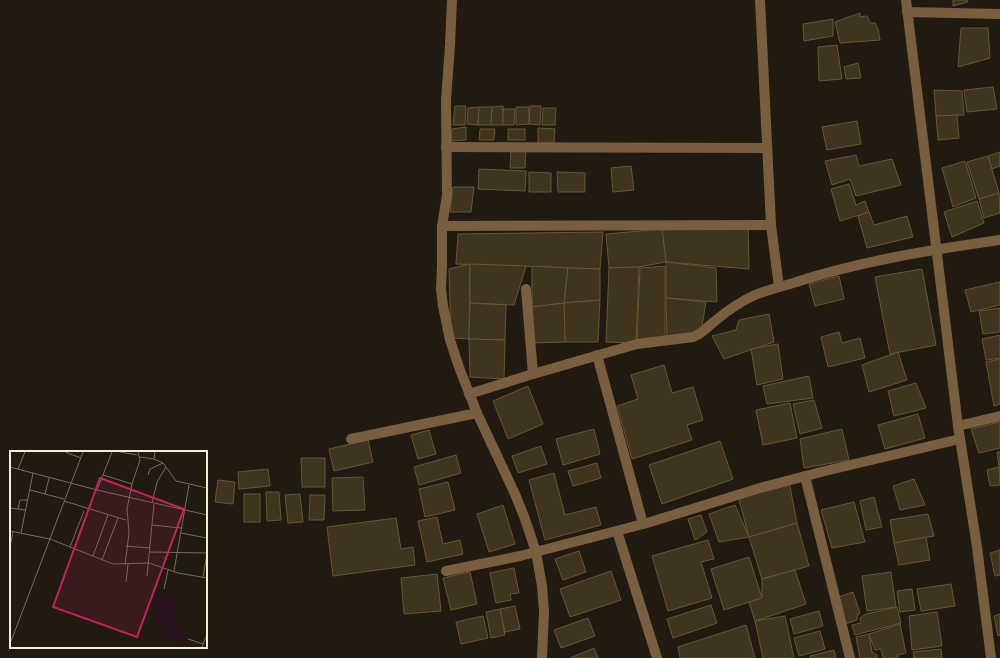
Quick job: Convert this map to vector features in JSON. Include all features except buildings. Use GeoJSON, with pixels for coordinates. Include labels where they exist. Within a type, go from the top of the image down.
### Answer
{"type":"FeatureCollection","features":[{"type":"Feature","properties":{"kind":"street"},"geometry":{"type":"LineString","coordinates":[[452,0],[446,100],[447,195],[442,226],[441,289],[443,306],[453,348],[469,394],[515,494],[536,552],[542,586],[544,611],[542,658]]}},
{"type":"Feature","properties":{"kind":"street"},"geometry":{"type":"LineString","coordinates":[[760,0],[771,225],[779,287]]}},
{"type":"Feature","properties":{"kind":"street"},"geometry":{"type":"LineString","coordinates":[[906,0],[958,426],[977,547],[991,658]]}},
{"type":"Feature","properties":{"kind":"street"},"geometry":{"type":"LineString","coordinates":[[907,12],[1000,14]]}},
{"type":"Feature","properties":{"kind":"street"},"geometry":{"type":"LineString","coordinates":[[446,147],[767,148]]}},
{"type":"Feature","properties":{"kind":"street"},"geometry":{"type":"LineString","coordinates":[[442,226],[771,225]]}},
{"type":"Feature","properties":{"kind":"street"},"geometry":{"type":"LineString","coordinates":[[469,394],[637,344],[697,336],[739,304],[754,296],[811,277],[936,249],[1000,240]]}},
{"type":"Feature","properties":{"kind":"street"},"geometry":{"type":"LineString","coordinates":[[526,289],[533,374]]}},
{"type":"Feature","properties":{"kind":"street"},"geometry":{"type":"LineString","coordinates":[[598,355],[643,524]]}},
{"type":"Feature","properties":{"kind":"street"},"geometry":{"type":"LineString","coordinates":[[351,439],[477,413]]}},
{"type":"Feature","properties":{"kind":"street"},"geometry":{"type":"LineString","coordinates":[[958,426],[1000,416]]}},
{"type":"Feature","properties":{"kind":"street"},"geometry":{"type":"LineString","coordinates":[[446,571],[536,552],[643,524],[804,476],[960,438]]}},
{"type":"Feature","properties":{"kind":"street"},"geometry":{"type":"LineString","coordinates":[[804,476],[850,658]]}},
{"type":"Feature","properties":{"kind":"street"},"geometry":{"type":"LineString","coordinates":[[617,531],[657,658]]}}]}
